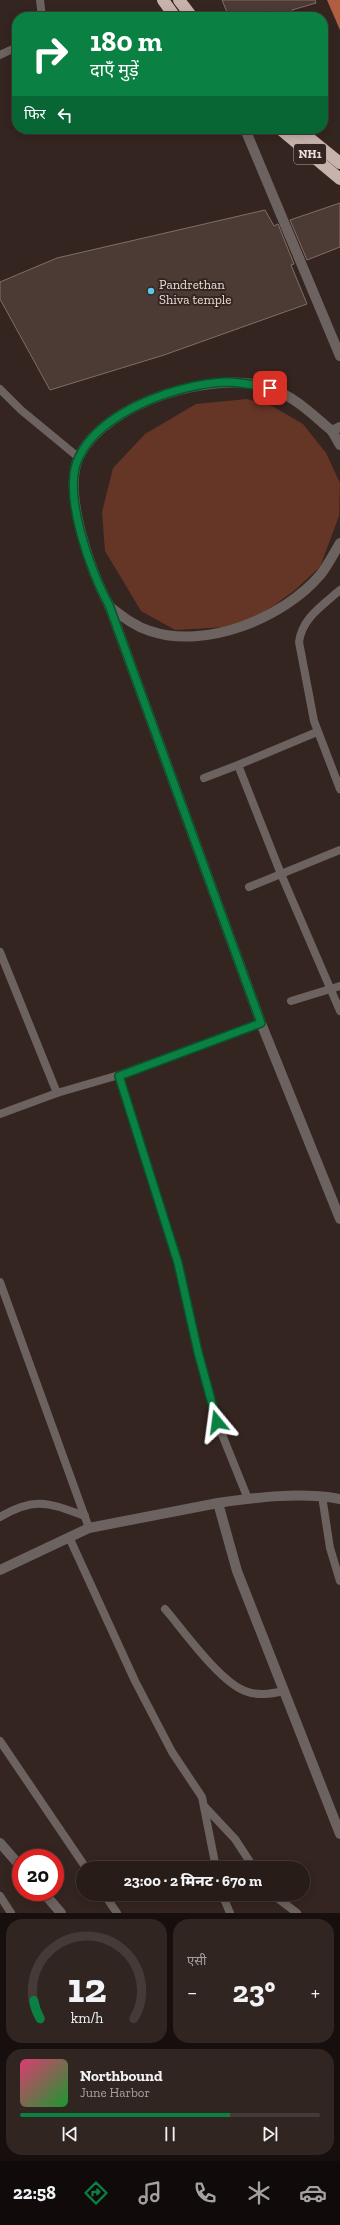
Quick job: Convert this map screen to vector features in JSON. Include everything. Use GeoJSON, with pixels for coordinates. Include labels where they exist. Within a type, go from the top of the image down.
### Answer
{"type":"FeatureCollection","features":[{"type":"Feature","properties":{"kind":"highway"},"geometry":{"type":"LineString","coordinates":[[163,0],[171,12]]}},
{"type":"Feature","properties":{"kind":"highway"},"geometry":{"type":"LineString","coordinates":[[179,0],[188,12]]}},
{"type":"Feature","properties":{"kind":"highway","name":"NH1"},"geometry":{"type":"LineString","coordinates":[[286,134],[340,179]]}},
{"type":"Feature","properties":{"kind":"highway","name":"NH1"},"geometry":{"type":"LineString","coordinates":[[304,134],[340,164]]}},
{"type":"Feature","properties":{"kind":"street"},"geometry":{"type":"LineString","coordinates":[[247,134],[340,356]]}},
{"type":"Feature","properties":{"kind":"street"},"geometry":{"type":"LineString","coordinates":[[340,445],[336,429],[299,403],[270,388],[225,382],[192,386],[161,395],[135,406],[95,435],[78,457],[74,477],[74,501],[91,566],[109,605],[261,1023],[340,1219]]}},
{"type":"Feature","properties":{"kind":"street"},"geometry":{"type":"LineString","coordinates":[[109,605],[134,624],[168,635],[203,636],[224,632],[248,624],[293,600],[321,574],[340,543]]}},
{"type":"Feature","properties":{"kind":"street"},"geometry":{"type":"LineString","coordinates":[[0,1570],[89,1528],[218,1503],[248,1499],[322,1496],[340,1500]]}},
{"type":"Feature","properties":{"kind":"street"},"geometry":{"type":"LineString","coordinates":[[218,1503],[237,1571],[340,1834]]}},
{"type":"Feature","properties":{"kind":"street"},"geometry":{"type":"LineString","coordinates":[[0,1843],[12,1857]]}},
{"type":"Feature","properties":{"kind":"street"},"geometry":{"type":"LineString","coordinates":[[51,1901],[61,1913]]}},
{"type":"Feature","properties":{"kind":"lane"},"geometry":{"type":"LineString","coordinates":[[40,0],[41,12]]}},
{"type":"Feature","properties":{"kind":"lane"},"geometry":{"type":"LineString","coordinates":[[0,55],[12,49]]}},
{"type":"Feature","properties":{"kind":"lane"},"geometry":{"type":"LineString","coordinates":[[0,389],[26,415],[78,457]]}},
{"type":"Feature","properties":{"kind":"lane"},"geometry":{"type":"LineString","coordinates":[[340,590],[306,621],[301,631],[299,642],[317,732],[340,790]]}},
{"type":"Feature","properties":{"kind":"lane"},"geometry":{"type":"LineString","coordinates":[[204,778],[317,732]]}},
{"type":"Feature","properties":{"kind":"lane"},"geometry":{"type":"LineString","coordinates":[[238,765],[281,874],[340,1011]]}},
{"type":"Feature","properties":{"kind":"lane"},"geometry":{"type":"LineString","coordinates":[[249,887],[340,850]]}},
{"type":"Feature","properties":{"kind":"lane"},"geometry":{"type":"LineString","coordinates":[[0,952],[57,1093]]}},
{"type":"Feature","properties":{"kind":"lane"},"geometry":{"type":"LineString","coordinates":[[291,1001],[340,986]]}},
{"type":"Feature","properties":{"kind":"lane"},"geometry":{"type":"LineString","coordinates":[[0,1114],[57,1093],[119,1076],[261,1023]]}},
{"type":"Feature","properties":{"kind":"lane"},"geometry":{"type":"LineString","coordinates":[[119,1076],[178,1263],[198,1352],[217,1422],[248,1499]]}},
{"type":"Feature","properties":{"kind":"lane"},"geometry":{"type":"LineString","coordinates":[[0,1282],[89,1528]]}},
{"type":"Feature","properties":{"kind":"lane"},"geometry":{"type":"LineString","coordinates":[[322,1496],[330,1548],[340,1581]]}},
{"type":"Feature","properties":{"kind":"lane"},"geometry":{"type":"LineString","coordinates":[[0,1517],[21,1505],[34,1503],[56,1506],[84,1516]]}},
{"type":"Feature","properties":{"kind":"lane"},"geometry":{"type":"LineString","coordinates":[[69,1537],[135,1681],[172,1752],[202,1797],[215,1861]]}},
{"type":"Feature","properties":{"kind":"lane"},"geometry":{"type":"LineString","coordinates":[[165,1609],[215,1667],[232,1683],[243,1690],[255,1694],[268,1695],[284,1691]]}},
{"type":"Feature","properties":{"kind":"lane"},"geometry":{"type":"LineString","coordinates":[[0,1741],[81,1861]]}},
{"type":"Feature","properties":{"kind":"lane"},"geometry":{"type":"LineString","coordinates":[[205,1807],[235,1839],[249,1861]]}},
{"type":"Feature","properties":{"kind":"lane"},"geometry":{"type":"LineString","coordinates":[[0,1896],[11,1913]]}},
{"type":"Feature","properties":{"kind":"lane"},"geometry":{"type":"LineString","coordinates":[[109,1901],[117,1913]]}},
{"type":"Feature","properties":{"kind":"lane"},"geometry":{"type":"LineString","coordinates":[[225,1901],[230,1913]]}},
{"type":"Feature","properties":{"kind":"lane"},"geometry":{"type":"LineString","coordinates":[[281,1901],[297,1913]]}},
{"type":"Feature","properties":{"kind":"shaded area"},"geometry":{"type":"Polygon","coordinates":[[[327,0],[340,0],[340,30],[327,0]]]}},
{"type":"Feature","properties":{"kind":"shaded area"},"geometry":{"type":"Polygon","coordinates":[[[247,399],[272,406],[303,424],[326,453],[340,483],[339,516],[320,567],[295,590],[261,615],[228,627],[175,630],[141,611],[105,551],[102,512],[113,468],[145,434],[196,404],[247,399]]]}},
{"type":"Feature","properties":{"kind":"building"},"geometry":{"type":"Polygon","coordinates":[[[222,0],[315,0],[316,3],[292,10],[293,12],[227,12],[222,0]]]}},
{"type":"Feature","properties":{"kind":"building"},"geometry":{"type":"Polygon","coordinates":[[[340,203],[340,247],[307,260],[290,220],[340,203]]]}},
{"type":"Feature","properties":{"kind":"building","name":"Pandrethan Shiva temple"},"geometry":{"type":"Polygon","coordinates":[[[265,210],[274,226],[278,224],[294,264],[291,265],[307,304],[164,355],[50,390],[0,299],[0,282],[57,258],[265,210]]]}},
{"type":"Feature","properties":{"kind":"place","name":"Pandrethan Shiva temple"},"geometry":{"type":"Point","coordinates":[151,291]}},
{"type":"Feature","properties":{"kind":"route"},"geometry":{"type":"LineString","coordinates":[[217,1422],[198,1352],[178,1263],[119,1076],[261,1023],[109,605],[100,589],[91,566],[74,501],[74,477],[78,457],[95,435],[113,420],[135,406],[161,395],[192,386],[225,382],[270,388]]}}]}
